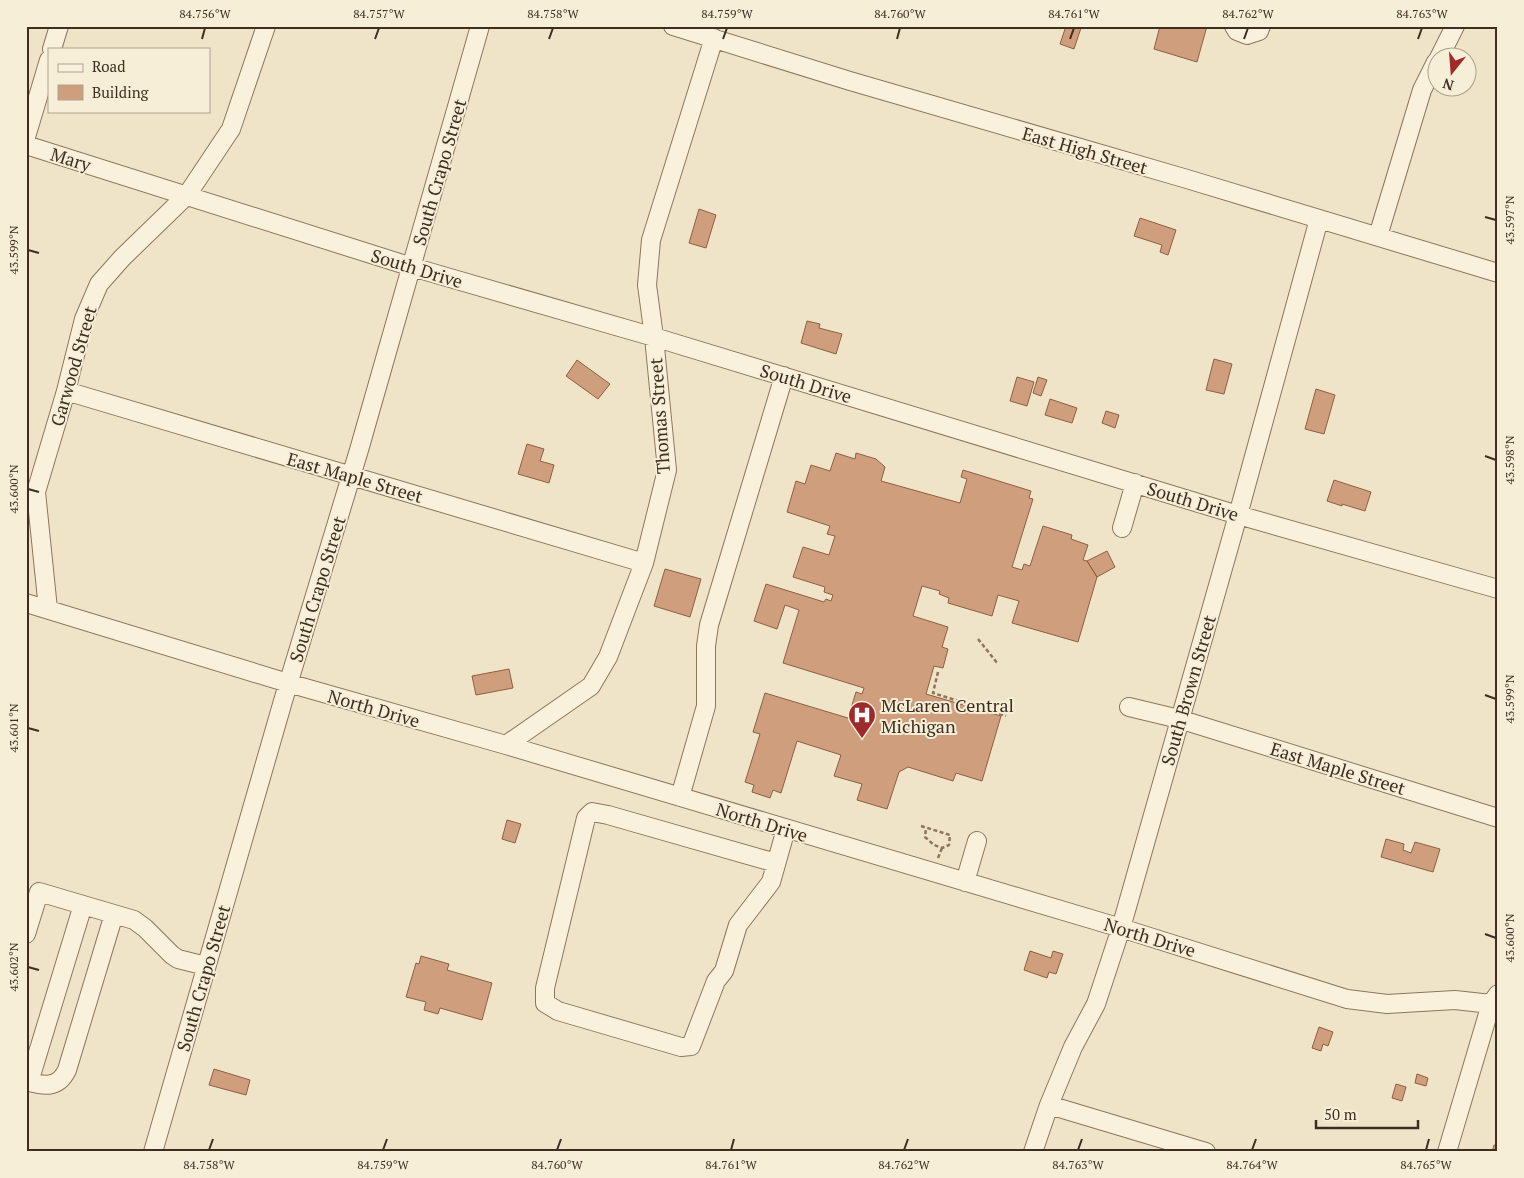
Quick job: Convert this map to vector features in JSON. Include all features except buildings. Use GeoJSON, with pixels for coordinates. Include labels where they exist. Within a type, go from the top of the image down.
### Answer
{"type":"FeatureCollection","features":[{"type":"Feature","properties":{"kind":"street"},"geometry":{"type":"LineString","coordinates":[[52,48],[59,26]]}},
{"type":"Feature","properties":{"kind":"street","name":"Garwood Street"},"geometry":{"type":"LineString","coordinates":[[48,609],[36,492],[66,391],[84,319],[99,284],[122,258],[188,195],[231,129],[266,26]]}},
{"type":"Feature","properties":{"kind":"street","name":"South Crapo Street"},"geometry":{"type":"LineString","coordinates":[[153,1152],[288,683],[352,476],[480,26]]}},
{"type":"Feature","properties":{"kind":"street","name":"East High Street"},"geometry":{"type":"LineString","coordinates":[[673,26],[850,81],[1498,273]]}},
{"type":"Feature","properties":{"kind":"street"},"geometry":{"type":"LineString","coordinates":[[1234,26],[1236,31],[1247,35],[1259,31],[1261,26]]}},
{"type":"Feature","properties":{"kind":"street"},"geometry":{"type":"LineString","coordinates":[[1444,48],[1455,26]]}},
{"type":"Feature","properties":{"kind":"street","name":"Thomas Street"},"geometry":{"type":"LineString","coordinates":[[506,745],[591,686],[608,657],[644,563],[666,470],[654,337],[647,285],[651,240],[714,38]]}},
{"type":"Feature","properties":{"kind":"street"},"geometry":{"type":"LineString","coordinates":[[27,130],[48,63]]}},
{"type":"Feature","properties":{"kind":"street"},"geometry":{"type":"LineString","coordinates":[[1378,236],[1426,82]]}},
{"type":"Feature","properties":{"kind":"street","name":"Mary"},"geometry":{"type":"LineString","coordinates":[[26,145],[115,173]]}},
{"type":"Feature","properties":{"kind":"street","name":"South Drive"},"geometry":{"type":"LineString","coordinates":[[115,173],[412,267],[784,376],[1238,515],[1498,589]]}},
{"type":"Feature","properties":{"kind":"street","name":"South Brown Street"},"geometry":{"type":"LineString","coordinates":[[1033,1152],[1073,1047],[1096,1004],[1121,928],[1238,515],[1318,219]]}},
{"type":"Feature","properties":{"kind":"street"},"geometry":{"type":"LineString","coordinates":[[680,797],[706,706],[706,646],[709,625],[784,376]]}},
{"type":"Feature","properties":{"kind":"street","name":"East Maple Street"},"geometry":{"type":"LineString","coordinates":[[66,391],[644,563]]}},
{"type":"Feature","properties":{"kind":"street"},"geometry":{"type":"LineString","coordinates":[[1122,528],[1135,484]]}},
{"type":"Feature","properties":{"kind":"street","name":"North Drive"},"geometry":{"type":"LineString","coordinates":[[26,603],[288,683],[506,745],[1121,928],[1347,999],[1386,1004],[1494,999]]}},
{"type":"Feature","properties":{"kind":"street","name":"East Maple Street"},"geometry":{"type":"LineString","coordinates":[[1129,707],[1179,719],[1498,818]]}},
{"type":"Feature","properties":{"kind":"street"},"geometry":{"type":"LineString","coordinates":[[776,863],[592,812],[586,818],[572,873],[545,988],[545,1003],[558,1011],[662,1042],[681,1047],[691,1046],[716,981],[724,971],[738,925],[771,882],[786,829]]}},
{"type":"Feature","properties":{"kind":"street"},"geometry":{"type":"LineString","coordinates":[[965,882],[977,841]]}},
{"type":"Feature","properties":{"kind":"street"},"geometry":{"type":"LineString","coordinates":[[26,934],[32,890],[134,920],[145,928],[172,955],[206,966]]}},
{"type":"Feature","properties":{"kind":"street"},"geometry":{"type":"LineString","coordinates":[[83,904],[28,1082],[48,1085],[57,1083],[63,1078],[114,914]]}},
{"type":"Feature","properties":{"kind":"street"},"geometry":{"type":"LineString","coordinates":[[1448,1152],[1494,999]]}},
{"type":"Feature","properties":{"kind":"street"},"geometry":{"type":"LineString","coordinates":[[1049,1106],[1198,1149]]}},
{"type":"Feature","properties":{"kind":"path"},"geometry":{"type":"LineString","coordinates":[[978,639],[998,664]]}},
{"type":"Feature","properties":{"kind":"path"},"geometry":{"type":"LineString","coordinates":[[938,672],[932,693],[1006,716]]}},
{"type":"Feature","properties":{"kind":"path"},"geometry":{"type":"LineString","coordinates":[[921,826],[950,835],[949,845],[942,848],[934,845],[925,837],[926,828]]}},
{"type":"Feature","properties":{"kind":"path"},"geometry":{"type":"LineString","coordinates":[[938,859],[942,848]]}},
{"type":"Feature","properties":{"kind":"place","name":"McLaren Central Michigan"},"geometry":{"type":"Point","coordinates":[862,739]}}]}
